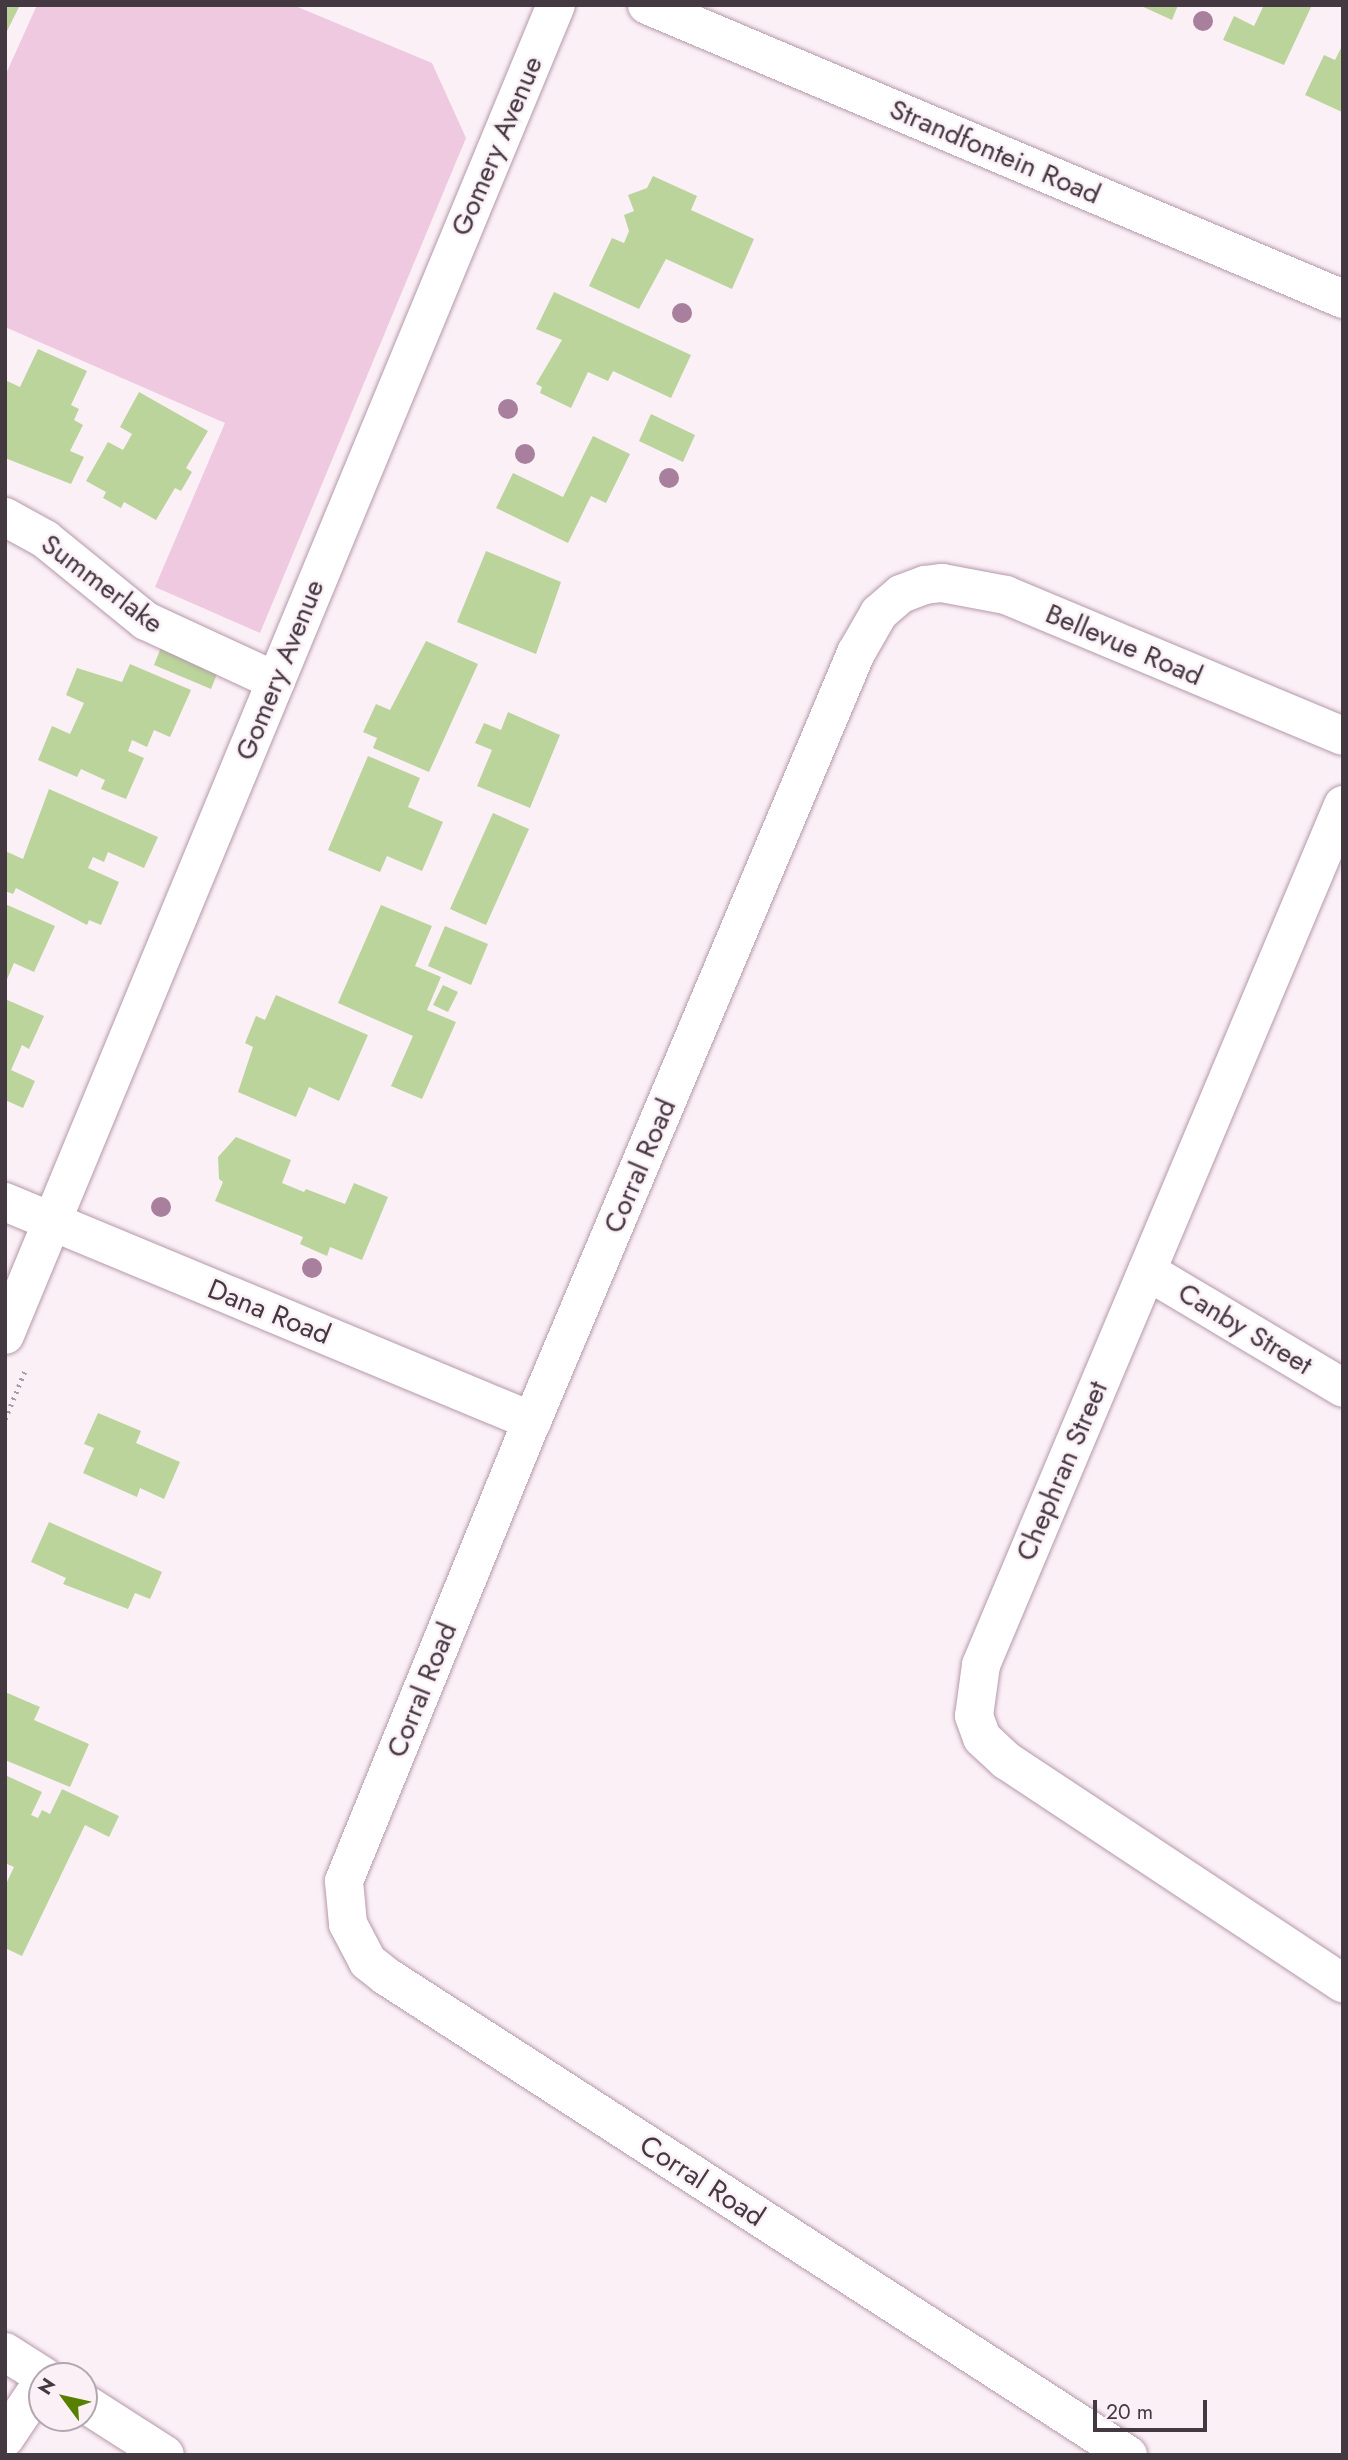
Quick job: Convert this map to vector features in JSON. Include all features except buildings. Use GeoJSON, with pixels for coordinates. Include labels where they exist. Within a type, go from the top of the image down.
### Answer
{"type":"FeatureCollection","features":[{"type":"Feature","properties":{"kind":"street","name":"Gomery Avenue"},"geometry":{"type":"LineString","coordinates":[[5,1335],[556,5]]}},
{"type":"Feature","properties":{"kind":"street","name":"Strandfontein Road"},"geometry":{"type":"LineString","coordinates":[[647,5],[1343,299]]}},
{"type":"Feature","properties":{"kind":"street","name":"Summerlake"},"geometry":{"type":"LineString","coordinates":[[5,517],[45,539],[146,621],[276,681]]}},
{"type":"Feature","properties":{"kind":"street","name":"Bellevue Road"},"geometry":{"type":"LineString","coordinates":[[901,594],[942,583],[1006,595],[1343,736]]}},
{"type":"Feature","properties":{"kind":"street","name":"Corral Road"},"geometry":{"type":"LineString","coordinates":[[901,594],[878,613],[856,653],[532,1421],[344,1881],[343,1905],[359,1947],[386,1976],[1128,2455]]}},
{"type":"Feature","properties":{"kind":"street","name":"Chephran Street"},"geometry":{"type":"LineString","coordinates":[[1343,805],[981,1665],[974,1716],[982,1738],[1007,1761],[1343,1983]]}},
{"type":"Feature","properties":{"kind":"street","name":"Dana Road"},"geometry":{"type":"LineString","coordinates":[[5,1202],[532,1421]]}},
{"type":"Feature","properties":{"kind":"street","name":"Canby Street"},"geometry":{"type":"LineString","coordinates":[[1147,1271],[1343,1388]]}},
{"type":"Feature","properties":{"kind":"street"},"geometry":{"type":"LineString","coordinates":[[5,2352],[28,2367]]}},
{"type":"Feature","properties":{"kind":"street"},"geometry":{"type":"LineString","coordinates":[[5,2438],[28,2404]]}},
{"type":"Feature","properties":{"kind":"street"},"geometry":{"type":"LineString","coordinates":[[98,2412],[165,2455]]}},
{"type":"Feature","properties":{"kind":"shaded area"},"geometry":{"type":"Polygon","coordinates":[[[37,5],[293,5],[432,63],[466,138],[260,633],[155,587],[225,423],[5,327],[5,76],[37,5]]]}}]}
